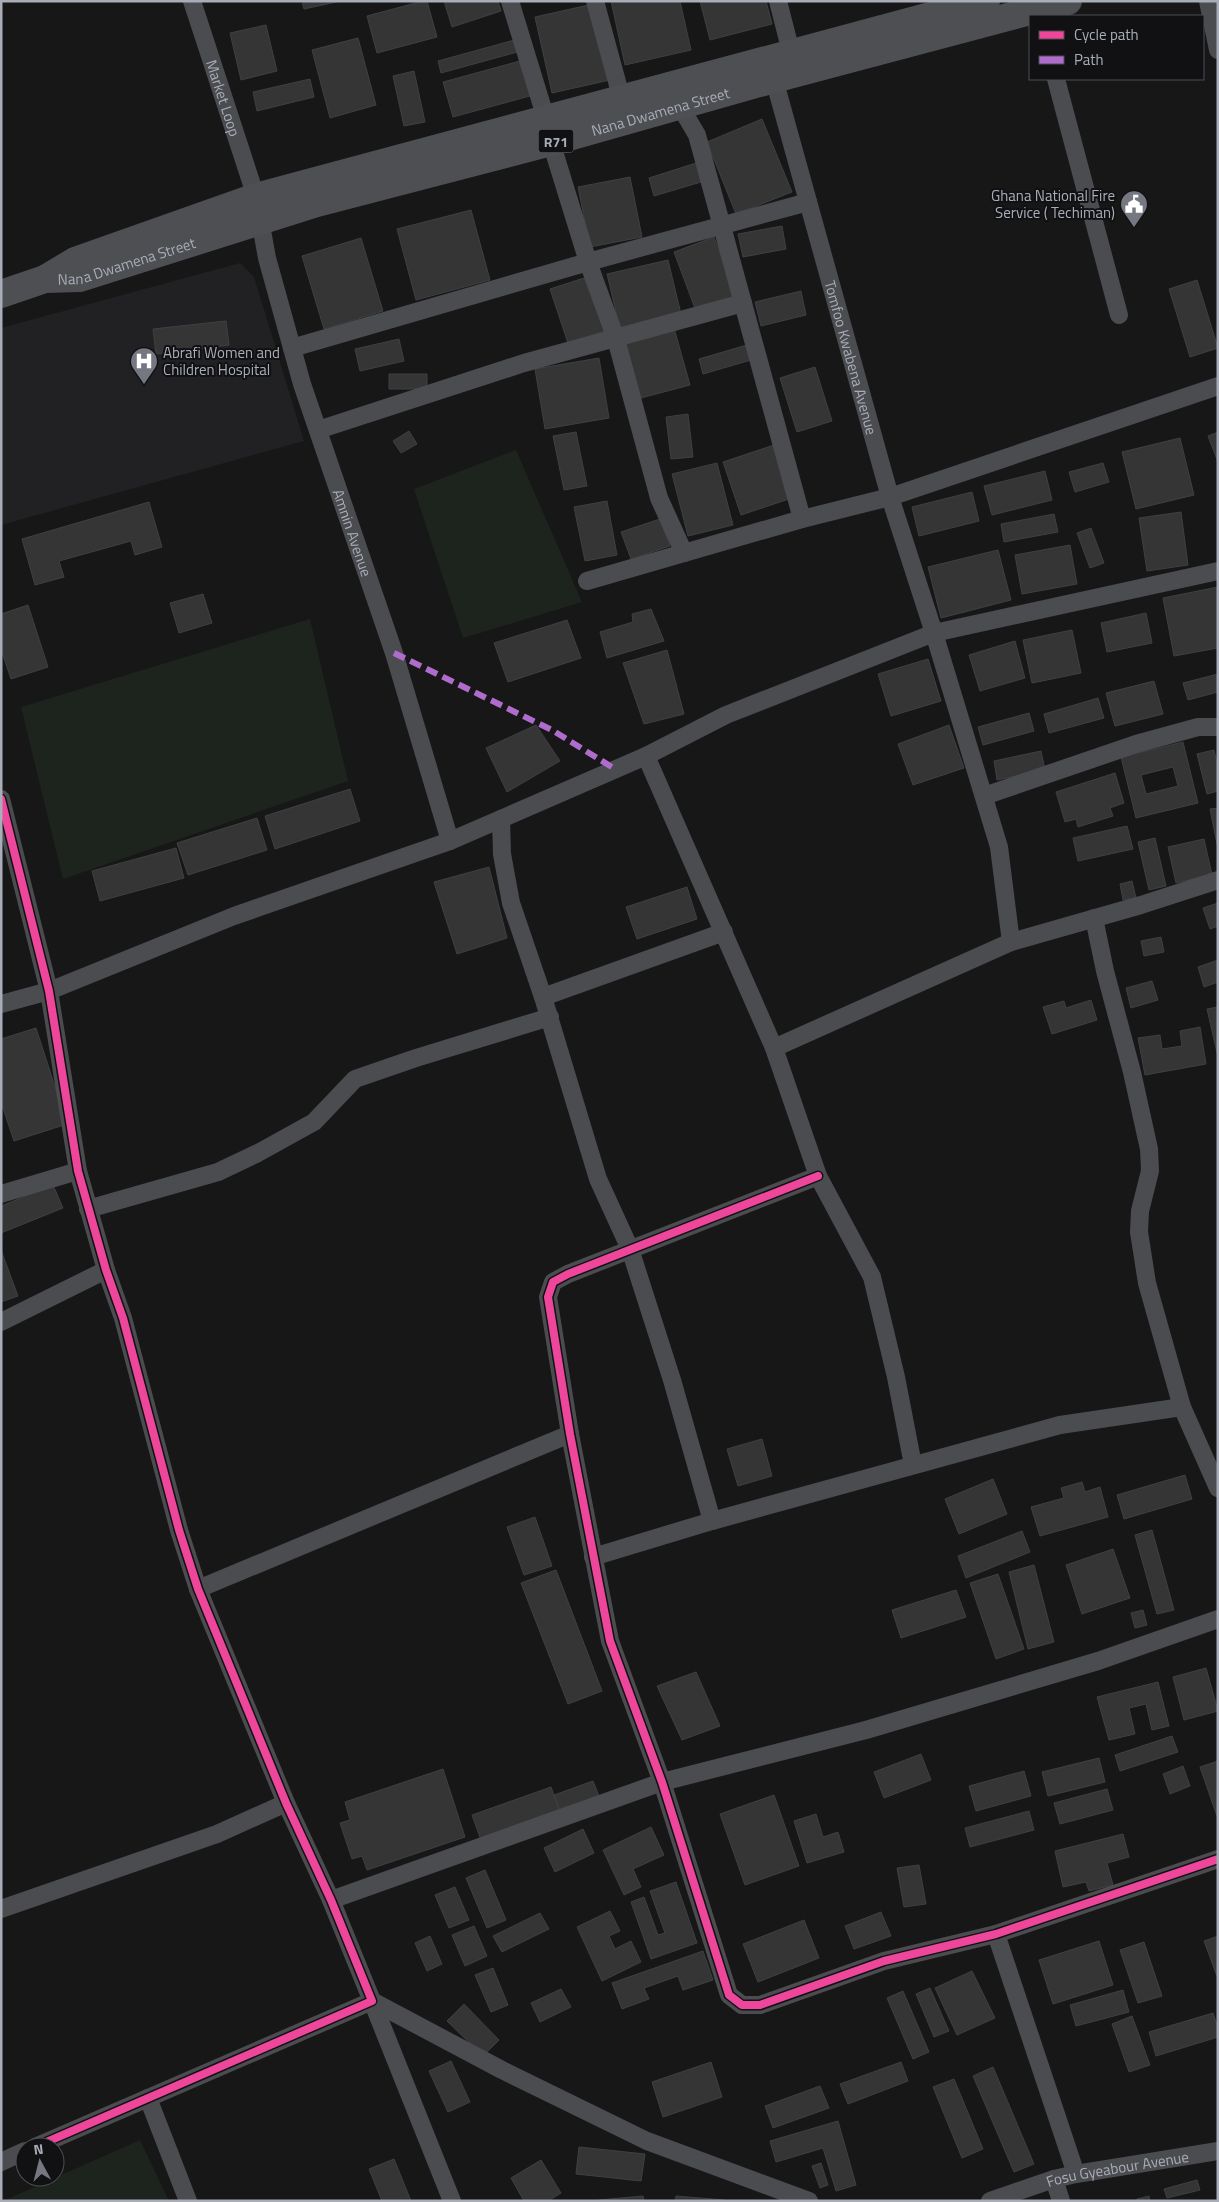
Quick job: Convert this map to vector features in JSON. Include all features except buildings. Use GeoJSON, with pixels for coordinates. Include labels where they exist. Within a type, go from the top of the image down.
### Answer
{"type":"FeatureCollection","features":[{"type":"Feature","properties":{"kind":"main road","name":"Nana Dwamena Street"},"geometry":{"type":"LineString","coordinates":[[548,131],[622,100],[941,7],[986,1]]}},
{"type":"Feature","properties":{"kind":"main road","name":"Nana Dwamena Street"},"geometry":{"type":"LineString","coordinates":[[1038,13],[1068,1]]}},
{"type":"Feature","properties":{"kind":"main road","name":"Nana Dwamena Street"},"geometry":{"type":"LineString","coordinates":[[1,294],[45,279],[75,261],[548,131],[680,106],[774,80],[1029,15]]}},
{"type":"Feature","properties":{"kind":"street","name":"Market Loop"},"geometry":{"type":"LineString","coordinates":[[192,1],[257,210]]}},
{"type":"Feature","properties":{"kind":"street"},"geometry":{"type":"LineString","coordinates":[[510,1],[588,262],[616,339],[659,498],[684,553]]}},
{"type":"Feature","properties":{"kind":"street"},"geometry":{"type":"LineString","coordinates":[[596,1],[622,100]]}},
{"type":"Feature","properties":{"kind":"street"},"geometry":{"type":"LineString","coordinates":[[778,1],[791,52]]}},
{"type":"Feature","properties":{"kind":"street"},"geometry":{"type":"LineString","coordinates":[[1208,1],[1218,50]]}},
{"type":"Feature","properties":{"kind":"street","name":"Tomfoo Kwabena Avenue"},"geometry":{"type":"LineString","coordinates":[[774,80],[890,497],[999,847],[1011,942]]}},
{"type":"Feature","properties":{"kind":"street"},"geometry":{"type":"LineString","coordinates":[[1056,80],[1119,315]]}},
{"type":"Feature","properties":{"kind":"street"},"geometry":{"type":"LineString","coordinates":[[680,106],[697,135],[802,519]]}},
{"type":"Feature","properties":{"kind":"street"},"geometry":{"type":"LineString","coordinates":[[292,348],[588,262],[808,202]]}},
{"type":"Feature","properties":{"kind":"street","name":"Amnin Avenue"},"geometry":{"type":"LineString","coordinates":[[257,210],[292,348],[394,653],[450,841]]}},
{"type":"Feature","properties":{"kind":"street"},"geometry":{"type":"LineString","coordinates":[[318,430],[524,363],[743,303]]}},
{"type":"Feature","properties":{"kind":"street"},"geometry":{"type":"LineString","coordinates":[[587,581],[802,519],[890,497],[1218,386]]}},
{"type":"Feature","properties":{"kind":"street"},"geometry":{"type":"LineString","coordinates":[[1,1004],[49,991],[234,916],[450,841],[646,756],[726,715],[934,634],[1218,571]]}},
{"type":"Feature","properties":{"kind":"street"},"geometry":{"type":"LineString","coordinates":[[984,796],[1062,771],[1136,744],[1198,727],[1218,727]]}},
{"type":"Feature","properties":{"kind":"street"},"geometry":{"type":"LineString","coordinates":[[646,756],[774,1048],[818,1176],[872,1277],[896,1377],[913,1465]]}},
{"type":"Feature","properties":{"kind":"street"},"geometry":{"type":"LineString","coordinates":[[1,799],[49,991],[78,1171],[106,1270],[123,1318],[179,1530],[198,1589],[286,1803],[331,1900],[452,2201]]}},
{"type":"Feature","properties":{"kind":"street"},"geometry":{"type":"LineString","coordinates":[[502,819],[502,854],[511,903],[550,1017],[598,1179],[630,1249],[672,1380],[712,1521]]}},
{"type":"Feature","properties":{"kind":"street"},"geometry":{"type":"LineString","coordinates":[[774,1048],[1011,942],[1218,880]]}},
{"type":"Feature","properties":{"kind":"street"},"geometry":{"type":"LineString","coordinates":[[1094,918],[1105,971],[1132,1072],[1149,1149],[1150,1171],[1140,1211],[1138,1232],[1141,1254],[1153,1308],[1182,1407],[1218,1488]]}},
{"type":"Feature","properties":{"kind":"street"},"geometry":{"type":"LineString","coordinates":[[543,996],[724,932]]}},
{"type":"Feature","properties":{"kind":"street"},"geometry":{"type":"LineString","coordinates":[[88,1208],[218,1172],[314,1122],[355,1079],[416,1058],[550,1017]]}},
{"type":"Feature","properties":{"kind":"street"},"geometry":{"type":"LineString","coordinates":[[1,1194],[78,1171]]}},
{"type":"Feature","properties":{"kind":"street"},"geometry":{"type":"LineString","coordinates":[[818,1176],[568,1274],[553,1282],[548,1297],[570,1434],[610,1641],[662,1782],[730,1995],[742,2005],[760,2005],[884,1961],[996,1934],[1218,1859]]}},
{"type":"Feature","properties":{"kind":"street"},"geometry":{"type":"LineString","coordinates":[[1,1322],[106,1270]]}},
{"type":"Feature","properties":{"kind":"street"},"geometry":{"type":"LineString","coordinates":[[593,1557],[712,1521],[1060,1425],[1182,1407]]}},
{"type":"Feature","properties":{"kind":"street"},"geometry":{"type":"LineString","coordinates":[[198,1589],[570,1434]]}},
{"type":"Feature","properties":{"kind":"street"},"geometry":{"type":"LineString","coordinates":[[331,1900],[662,1782],[866,1730],[1098,1661],[1218,1619]]}},
{"type":"Feature","properties":{"kind":"street"},"geometry":{"type":"LineString","coordinates":[[1,1908],[217,1834],[286,1803]]}},
{"type":"Feature","properties":{"kind":"street"},"geometry":{"type":"LineString","coordinates":[[996,1934],[1076,2174]]}},
{"type":"Feature","properties":{"kind":"street"},"geometry":{"type":"LineString","coordinates":[[58,2137],[372,2000]]}},
{"type":"Feature","properties":{"kind":"street"},"geometry":{"type":"LineString","coordinates":[[372,2000],[502,2070],[647,2141],[809,2201]]}},
{"type":"Feature","properties":{"kind":"street"},"geometry":{"type":"LineString","coordinates":[[148,2098],[188,2201]]}},
{"type":"Feature","properties":{"kind":"street","name":"Fosu Gyeabour Avenue"},"geometry":{"type":"LineString","coordinates":[[990,2201],[1054,2179],[1076,2174],[1218,2151]]}},
{"type":"Feature","properties":{"kind":"street"},"geometry":{"type":"LineString","coordinates":[[1,2162],[15,2156]]}},
{"type":"Feature","properties":{"kind":"street"},"geometry":{"type":"LineString","coordinates":[[1054,2179],[1061,2201]]}},
{"type":"Feature","properties":{"kind":"shaded area","name":"Abrafi Women and Children Hospital"},"geometry":{"type":"Polygon","coordinates":[[[240,263],[254,277],[304,441],[1,525],[1,328],[240,263]]]}},
{"type":"Feature","properties":{"kind":"shaded area"},"geometry":{"type":"Polygon","coordinates":[[[516,450],[582,602],[463,638],[414,489],[516,450]]]}},
{"type":"Feature","properties":{"kind":"shaded area"},"geometry":{"type":"Polygon","coordinates":[[[310,619],[348,781],[63,879],[21,707],[310,619]]]}},
{"type":"Feature","properties":{"kind":"shaded area"},"geometry":{"type":"Polygon","coordinates":[[[140,2140],[169,2201],[3,2201],[34,2187],[65,2187],[65,2173],[140,2140]]]}},
{"type":"Feature","properties":{"kind":"marked path"},"geometry":{"type":"LineString","coordinates":[[394,653],[552,730],[615,769]]}},
{"type":"Feature","properties":{"kind":"cycle path"},"geometry":{"type":"LineString","coordinates":[[1,799],[49,991],[78,1171],[106,1270],[123,1318],[179,1530],[198,1589],[286,1803],[331,1900],[372,2001],[58,2137]]}},
{"type":"Feature","properties":{"kind":"cycle path"},"geometry":{"type":"LineString","coordinates":[[818,1176],[568,1274],[553,1282],[548,1297],[570,1434],[610,1641],[662,1782],[729,1995],[742,2005],[760,2005],[884,1961],[996,1934],[1218,1859]]}},
{"type":"Feature","properties":{"kind":"place","name":"Ghana National Fire Service ( Techiman)"},"geometry":{"type":"Point","coordinates":[1134,228]}},
{"type":"Feature","properties":{"kind":"place","name":"Abrafi Women and Children Hospital"},"geometry":{"type":"Point","coordinates":[144,385]}}]}
